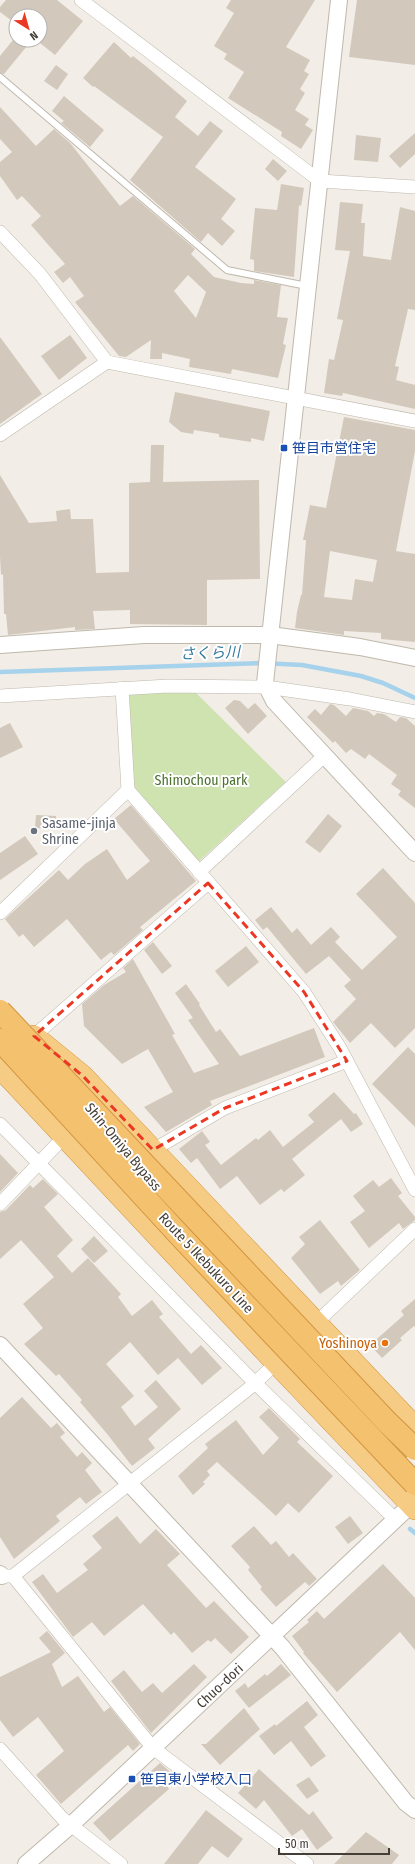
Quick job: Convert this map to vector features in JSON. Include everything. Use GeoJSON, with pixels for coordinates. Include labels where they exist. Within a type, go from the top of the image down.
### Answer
{"type":"FeatureCollection","features":[{"type":"Feature","properties":{"kind":"highway","name":"Shin-Omiya Bypass"},"geometry":{"type":"LineString","coordinates":[[0,1000],[34,1036],[110,1133],[192,1226],[381,1431],[101,1145],[0,1047]]}},
{"type":"Feature","properties":{"kind":"highway","name":"Route 5 Ikebukuro Line"},"geometry":{"type":"LineString","coordinates":[[0,1011],[382,1416],[415,1449]]}},
{"type":"Feature","properties":{"kind":"highway"},"geometry":{"type":"LineString","coordinates":[[34,1036],[83,1076],[415,1427]]}},
{"type":"Feature","properties":{"kind":"highway","name":"Route 5 Ikebukuro Line"},"geometry":{"type":"LineString","coordinates":[[0,1040],[182,1238],[415,1484]]}},
{"type":"Feature","properties":{"kind":"highway"},"geometry":{"type":"LineString","coordinates":[[0,1068],[276,1363],[414,1505]]}},
{"type":"Feature","properties":{"kind":"street"},"geometry":{"type":"LineString","coordinates":[[81,0],[320,181],[415,187]]}},
{"type":"Feature","properties":{"kind":"street"},"geometry":{"type":"LineString","coordinates":[[339,0],[266,685],[274,701],[415,853]]}},
{"type":"Feature","properties":{"kind":"street"},"geometry":{"type":"LineString","coordinates":[[0,232],[40,274],[107,362],[415,421]]}},
{"type":"Feature","properties":{"kind":"street"},"geometry":{"type":"LineString","coordinates":[[0,435],[107,362]]}},
{"type":"Feature","properties":{"kind":"street"},"geometry":{"type":"LineString","coordinates":[[0,645],[144,635],[270,640],[360,647],[415,658]]}},
{"type":"Feature","properties":{"kind":"street"},"geometry":{"type":"LineString","coordinates":[[0,696],[168,686],[266,685],[350,699],[415,712]]}},
{"type":"Feature","properties":{"kind":"street"},"geometry":{"type":"LineString","coordinates":[[122,688],[128,790],[304,992],[347,1061],[415,1190]]}},
{"type":"Feature","properties":{"kind":"street"},"geometry":{"type":"LineString","coordinates":[[199,872],[324,756]]}},
{"type":"Feature","properties":{"kind":"street"},"geometry":{"type":"LineString","coordinates":[[0,913],[128,790]]}},
{"type":"Feature","properties":{"kind":"street"},"geometry":{"type":"LineString","coordinates":[[34,1036],[208,883]]}},
{"type":"Feature","properties":{"kind":"street"},"geometry":{"type":"LineString","coordinates":[[153,1150],[225,1108],[347,1061]]}},
{"type":"Feature","properties":{"kind":"street"},"geometry":{"type":"LineString","coordinates":[[0,1124],[255,1383],[396,1520]]}},
{"type":"Feature","properties":{"kind":"street"},"geometry":{"type":"LineString","coordinates":[[0,1204],[64,1138]]}},
{"type":"Feature","properties":{"kind":"street"},"geometry":{"type":"LineString","coordinates":[[316,1323],[415,1229]]}},
{"type":"Feature","properties":{"kind":"street"},"geometry":{"type":"LineString","coordinates":[[0,1345],[273,1637],[406,1803],[415,1810]]}},
{"type":"Feature","properties":{"kind":"street"},"geometry":{"type":"LineString","coordinates":[[276,1363],[255,1383],[130,1484],[4,1576],[154,1748],[307,1864]]}},
{"type":"Feature","properties":{"kind":"street","name":"Chuo-dori"},"geometry":{"type":"LineString","coordinates":[[26,1864],[71,1825],[396,1520],[414,1505]]}},
{"type":"Feature","properties":{"kind":"street"},"geometry":{"type":"LineString","coordinates":[[0,1748],[63,1819],[121,1864]]}},
{"type":"Feature","properties":{"kind":"lane"},"geometry":{"type":"LineString","coordinates":[[0,77],[227,270],[308,286]]}},
{"type":"Feature","properties":{"kind":"highlighted area"},"geometry":{"type":"Polygon","coordinates":[[[208,883],[304,992],[347,1061],[225,1108],[153,1150],[83,1076],[34,1036],[208,883]]]}},
{"type":"Feature","properties":{"kind":"green space","name":"Shimochou park"},"geometry":{"type":"Polygon","coordinates":[[[193,690],[286,782],[197,863],[132,789],[129,691],[193,690]]]}},
{"type":"Feature","properties":{"kind":"building"},"geometry":{"type":"Polygon","coordinates":[[[6,0],[57,0],[83,21],[55,55],[46,48],[48,48],[48,8],[8,8],[8,18],[0,12],[0,7],[6,0]]]}},
{"type":"Feature","properties":{"kind":"building"},"geometry":{"type":"Polygon","coordinates":[[[231,0],[315,0],[286,47],[310,60],[304,71],[309,74],[300,89],[305,93],[295,110],[309,119],[305,125],[313,130],[301,149],[281,136],[282,132],[228,98],[244,72],[224,59],[227,54],[214,46],[234,13],[226,8],[231,0]]]}},
{"type":"Feature","properties":{"kind":"building"},"geometry":{"type":"Polygon","coordinates":[[[357,0],[415,0],[415,65],[349,57],[357,0]]]}},
{"type":"Feature","properties":{"kind":"building"},"geometry":{"type":"Polygon","coordinates":[[[114,42],[131,58],[133,56],[187,101],[175,117],[198,136],[210,121],[223,131],[195,167],[236,199],[221,219],[235,231],[222,246],[208,233],[201,242],[130,180],[163,137],[94,86],[93,87],[83,78],[114,42]]]}},
{"type":"Feature","properties":{"kind":"building"},"geometry":{"type":"Polygon","coordinates":[[[8,46],[8,48],[25,48],[4,74],[0,73],[0,56],[8,46]]]}},
{"type":"Feature","properties":{"kind":"building"},"geometry":{"type":"Polygon","coordinates":[[[56,65],[68,74],[57,90],[44,81],[56,65]]]}},
{"type":"Feature","properties":{"kind":"building"},"geometry":{"type":"Polygon","coordinates":[[[64,96],[104,130],[90,147],[61,123],[64,121],[52,111],[64,96]]]}},
{"type":"Feature","properties":{"kind":"building"},"geometry":{"type":"Polygon","coordinates":[[[0,107],[36,146],[54,129],[70,143],[120,206],[133,196],[195,249],[191,254],[214,277],[241,283],[254,284],[254,280],[281,285],[277,317],[288,318],[283,344],[286,345],[278,378],[232,369],[231,374],[189,367],[190,359],[162,353],[162,359],[150,359],[151,340],[126,357],[119,356],[75,302],[84,296],[70,277],[63,283],[54,272],[65,264],[31,225],[41,216],[22,196],[17,200],[0,176],[0,162],[12,152],[0,139],[0,107]],[[188,275],[174,291],[196,318],[206,292],[188,275]]]}},
{"type":"Feature","properties":{"kind":"building"},"geometry":{"type":"Polygon","coordinates":[[[415,133],[415,154],[400,168],[389,156],[415,133]]]}},
{"type":"Feature","properties":{"kind":"building"},"geometry":{"type":"Polygon","coordinates":[[[356,135],[381,138],[378,162],[354,160],[356,135]]]}},
{"type":"Feature","properties":{"kind":"building"},"geometry":{"type":"Polygon","coordinates":[[[273,159],[287,171],[278,181],[265,169],[273,159]]]}},
{"type":"Feature","properties":{"kind":"building"},"geometry":{"type":"Polygon","coordinates":[[[281,184],[304,188],[301,206],[299,205],[294,277],[254,271],[254,260],[250,259],[255,208],[277,210],[281,184]]]}},
{"type":"Feature","properties":{"kind":"building"},"geometry":{"type":"Polygon","coordinates":[[[340,202],[363,204],[361,223],[365,223],[363,256],[391,260],[400,207],[415,211],[415,310],[408,309],[395,366],[399,367],[396,380],[415,385],[415,409],[343,393],[342,396],[324,393],[329,359],[334,360],[343,320],[337,319],[350,251],[335,250],[340,202]]]}},
{"type":"Feature","properties":{"kind":"building"},"geometry":{"type":"Polygon","coordinates":[[[70,335],[87,358],[59,380],[41,356],[70,335]]]}},
{"type":"Feature","properties":{"kind":"building"},"geometry":{"type":"Polygon","coordinates":[[[0,337],[42,394],[0,424],[0,337]]]}},
{"type":"Feature","properties":{"kind":"building"},"geometry":{"type":"Polygon","coordinates":[[[175,392],[270,411],[264,441],[251,438],[251,442],[219,437],[219,434],[194,430],[193,434],[181,432],[169,422],[175,392]]]}},
{"type":"Feature","properties":{"kind":"building"},"geometry":{"type":"Polygon","coordinates":[[[344,417],[415,430],[415,451],[396,551],[415,554],[415,642],[381,639],[381,633],[344,631],[344,635],[295,628],[297,612],[302,595],[306,540],[303,540],[310,505],[326,508],[344,417]],[[330,551],[324,597],[352,600],[355,579],[373,582],[377,560],[330,551]]]}},
{"type":"Feature","properties":{"kind":"building"},"geometry":{"type":"Polygon","coordinates":[[[151,445],[164,445],[163,482],[259,480],[260,579],[207,580],[207,625],[130,624],[130,610],[93,611],[95,629],[75,630],[75,627],[8,635],[6,614],[4,614],[3,574],[1,575],[0,556],[0,475],[29,523],[57,521],[56,511],[70,509],[71,519],[93,519],[96,573],[129,572],[129,483],[150,482],[151,445]]]}},
{"type":"Feature","properties":{"kind":"building"},"geometry":{"type":"Polygon","coordinates":[[[234,700],[240,701],[248,709],[255,703],[267,716],[248,734],[225,708],[234,700]]]}},
{"type":"Feature","properties":{"kind":"building"},"geometry":{"type":"Polygon","coordinates":[[[330,704],[334,705],[346,716],[353,708],[368,711],[374,716],[377,713],[384,714],[396,722],[400,717],[406,718],[415,726],[415,808],[398,795],[401,791],[391,784],[397,775],[369,754],[365,759],[351,749],[346,753],[335,741],[333,743],[307,717],[315,709],[321,715],[330,704]]]}},
{"type":"Feature","properties":{"kind":"building"},"geometry":{"type":"Polygon","coordinates":[[[10,723],[23,747],[0,758],[0,728],[10,723]]]}},
{"type":"Feature","properties":{"kind":"building"},"geometry":{"type":"Polygon","coordinates":[[[131,805],[196,881],[140,927],[143,930],[114,955],[111,952],[101,960],[67,919],[34,947],[23,934],[19,937],[5,919],[59,870],[68,880],[85,864],[107,849],[127,880],[150,861],[114,819],[131,805]]]}},
{"type":"Feature","properties":{"kind":"building"},"geometry":{"type":"Polygon","coordinates":[[[328,814],[342,826],[320,853],[305,842],[328,814]]]}},
{"type":"Feature","properties":{"kind":"building"},"geometry":{"type":"Polygon","coordinates":[[[36,815],[56,816],[55,829],[35,828],[36,815]]]}},
{"type":"Feature","properties":{"kind":"building"},"geometry":{"type":"Polygon","coordinates":[[[25,836],[38,854],[0,880],[0,853],[25,836]]]}},
{"type":"Feature","properties":{"kind":"building"},"geometry":{"type":"Polygon","coordinates":[[[383,868],[415,903],[415,1028],[395,1048],[371,1023],[350,1043],[333,1022],[356,999],[344,986],[351,980],[329,956],[306,974],[267,927],[263,930],[255,920],[271,907],[292,933],[297,928],[311,945],[331,927],[340,937],[335,942],[362,970],[397,937],[356,894],[383,868]]]}},
{"type":"Feature","properties":{"kind":"building"},"geometry":{"type":"Polygon","coordinates":[[[153,942],[172,966],[162,974],[144,950],[153,942]]]}},
{"type":"Feature","properties":{"kind":"building"},"geometry":{"type":"Polygon","coordinates":[[[246,946],[259,962],[228,987],[215,971],[246,946]]]}},
{"type":"Feature","properties":{"kind":"building"},"geometry":{"type":"Polygon","coordinates":[[[133,959],[175,1034],[172,1035],[194,1073],[219,1064],[188,1020],[193,1018],[175,993],[186,984],[200,1004],[199,1005],[216,1032],[220,1029],[240,1056],[314,1028],[325,1057],[210,1101],[212,1105],[166,1132],[144,1107],[173,1092],[148,1049],[122,1064],[84,1026],[82,1004],[104,985],[126,972],[123,968],[133,959]]]}},
{"type":"Feature","properties":{"kind":"building"},"geometry":{"type":"Polygon","coordinates":[[[408,1047],[415,1054],[415,1127],[372,1084],[408,1047]]]}},
{"type":"Feature","properties":{"kind":"building"},"geometry":{"type":"Polygon","coordinates":[[[334,1092],[354,1114],[356,1113],[363,1124],[351,1132],[341,1119],[292,1159],[305,1175],[284,1192],[281,1189],[260,1205],[237,1176],[220,1189],[197,1158],[191,1163],[179,1149],[202,1131],[210,1142],[205,1145],[221,1165],[256,1138],[258,1140],[270,1130],[283,1147],[314,1122],[308,1115],[334,1092]]]}},
{"type":"Feature","properties":{"kind":"building"},"geometry":{"type":"Polygon","coordinates":[[[0,1154],[18,1173],[0,1192],[0,1154]]]}},
{"type":"Feature","properties":{"kind":"building"},"geometry":{"type":"Polygon","coordinates":[[[391,1178],[402,1193],[398,1196],[415,1217],[415,1220],[403,1229],[399,1223],[369,1248],[350,1222],[365,1211],[353,1196],[373,1180],[379,1187],[391,1178]]]}},
{"type":"Feature","properties":{"kind":"building"},"geometry":{"type":"Polygon","coordinates":[[[43,1179],[58,1194],[44,1207],[73,1240],[57,1256],[72,1273],[88,1258],[121,1294],[118,1297],[132,1316],[152,1300],[163,1314],[159,1317],[191,1354],[201,1345],[222,1368],[202,1385],[178,1358],[158,1375],[130,1342],[106,1364],[134,1396],[121,1407],[135,1426],[158,1407],[144,1391],[156,1380],[181,1409],[148,1439],[155,1448],[132,1466],[80,1402],[82,1400],[59,1374],[56,1376],[24,1344],[43,1328],[23,1304],[54,1277],[21,1240],[0,1259],[0,1212],[6,1210],[30,1185],[33,1188],[43,1179]]]}},
{"type":"Feature","properties":{"kind":"building"},"geometry":{"type":"Polygon","coordinates":[[[320,1220],[360,1270],[341,1286],[338,1281],[320,1294],[291,1258],[305,1244],[299,1237],[320,1220]]]}},
{"type":"Feature","properties":{"kind":"building"},"geometry":{"type":"Polygon","coordinates":[[[94,1236],[108,1251],[94,1263],[81,1249],[94,1236]]]}},
{"type":"Feature","properties":{"kind":"building"},"geometry":{"type":"Polygon","coordinates":[[[415,1299],[415,1327],[414,1326],[400,1338],[402,1340],[382,1358],[370,1345],[404,1315],[401,1311],[415,1299]]]}},
{"type":"Feature","properties":{"kind":"building"},"geometry":{"type":"Polygon","coordinates":[[[22,1397],[51,1428],[57,1423],[65,1433],[60,1437],[77,1457],[82,1452],[92,1463],[85,1470],[102,1492],[86,1504],[80,1497],[56,1516],[60,1521],[14,1559],[0,1537],[0,1418],[22,1397]]]}},
{"type":"Feature","properties":{"kind":"building"},"geometry":{"type":"Polygon","coordinates":[[[269,1408],[300,1439],[297,1442],[333,1476],[299,1513],[288,1503],[276,1516],[217,1462],[207,1471],[210,1475],[203,1482],[205,1484],[193,1495],[178,1476],[208,1448],[205,1444],[236,1420],[263,1455],[279,1438],[259,1417],[269,1408]]]}},
{"type":"Feature","properties":{"kind":"building"},"geometry":{"type":"Polygon","coordinates":[[[117,1516],[140,1544],[156,1529],[180,1554],[167,1565],[206,1608],[214,1601],[249,1637],[231,1654],[215,1638],[211,1642],[208,1640],[192,1653],[174,1632],[171,1635],[143,1604],[104,1636],[92,1622],[73,1637],[32,1582],[43,1574],[57,1593],[88,1570],[83,1564],[102,1548],[92,1536],[117,1516]]]}},
{"type":"Feature","properties":{"kind":"building"},"geometry":{"type":"Polygon","coordinates":[[[350,1516],[363,1533],[348,1544],[335,1527],[350,1516]]]}},
{"type":"Feature","properties":{"kind":"building"},"geometry":{"type":"Polygon","coordinates":[[[254,1526],[271,1545],[276,1541],[289,1557],[293,1553],[317,1579],[309,1586],[305,1582],[276,1607],[260,1589],[262,1587],[248,1570],[250,1567],[231,1546],[254,1526]]]}},
{"type":"Feature","properties":{"kind":"building"},"geometry":{"type":"Polygon","coordinates":[[[383,1564],[415,1598],[415,1650],[400,1632],[337,1692],[303,1653],[304,1652],[292,1636],[309,1622],[307,1620],[317,1611],[324,1619],[383,1564]]]}},
{"type":"Feature","properties":{"kind":"building"},"geometry":{"type":"Polygon","coordinates":[[[47,1631],[65,1653],[52,1664],[62,1687],[78,1676],[104,1712],[110,1707],[140,1744],[133,1751],[128,1745],[61,1804],[36,1775],[64,1751],[38,1717],[13,1737],[0,1720],[0,1677],[51,1652],[39,1638],[47,1631]]]}},
{"type":"Feature","properties":{"kind":"building"},"geometry":{"type":"Polygon","coordinates":[[[194,1664],[207,1677],[151,1733],[111,1681],[124,1670],[142,1692],[153,1683],[162,1693],[194,1664]]]}},
{"type":"Feature","properties":{"kind":"building"},"geometry":{"type":"Polygon","coordinates":[[[281,1664],[291,1675],[249,1708],[235,1691],[245,1683],[248,1688],[265,1674],[267,1676],[281,1664]]]}},
{"type":"Feature","properties":{"kind":"building"},"geometry":{"type":"Polygon","coordinates":[[[307,1701],[318,1715],[304,1727],[326,1756],[311,1767],[291,1741],[274,1755],[259,1736],[275,1724],[276,1726],[307,1701]]]}},
{"type":"Feature","properties":{"kind":"building"},"geometry":{"type":"Polygon","coordinates":[[[244,1708],[260,1729],[220,1765],[201,1744],[206,1744],[244,1708]]]}},
{"type":"Feature","properties":{"kind":"building"},"geometry":{"type":"Polygon","coordinates":[[[160,1763],[175,1776],[166,1784],[169,1789],[110,1841],[93,1823],[160,1763]]]}},
{"type":"Feature","properties":{"kind":"building"},"geometry":{"type":"Polygon","coordinates":[[[259,1769],[309,1815],[313,1811],[333,1838],[317,1850],[302,1829],[292,1836],[264,1800],[256,1809],[238,1793],[259,1769]]]}},
{"type":"Feature","properties":{"kind":"building"},"geometry":{"type":"Polygon","coordinates":[[[309,1777],[319,1791],[307,1799],[296,1785],[309,1777]]]}},
{"type":"Feature","properties":{"kind":"building"},"geometry":{"type":"Polygon","coordinates":[[[206,1810],[243,1839],[228,1858],[212,1846],[198,1864],[164,1864],[206,1810]]]}},
{"type":"Feature","properties":{"kind":"building"},"geometry":{"type":"Polygon","coordinates":[[[366,1832],[399,1855],[392,1864],[334,1864],[366,1832]]]}},
{"type":"Feature","properties":{"kind":"waterway","name":"さくら川"},"geometry":{"type":"LineString","coordinates":[[0,672],[261,663],[302,665],[361,676],[383,683],[415,698]]}},
{"type":"Feature","properties":{"kind":"waterway"},"geometry":{"type":"LineString","coordinates":[[410,1529],[415,1533]]}},
{"type":"Feature","properties":{"kind":"place","name":"笹目市営住宅"},"geometry":{"type":"Point","coordinates":[284,448]}},
{"type":"Feature","properties":{"kind":"place","name":"Sasame-jinja Shrine"},"geometry":{"type":"Point","coordinates":[34,831]}},
{"type":"Feature","properties":{"kind":"place","name":"Yoshinoya"},"geometry":{"type":"Point","coordinates":[385,1343]}},
{"type":"Feature","properties":{"kind":"place","name":"笹目東小学校入口"},"geometry":{"type":"Point","coordinates":[132,1779]}}]}
